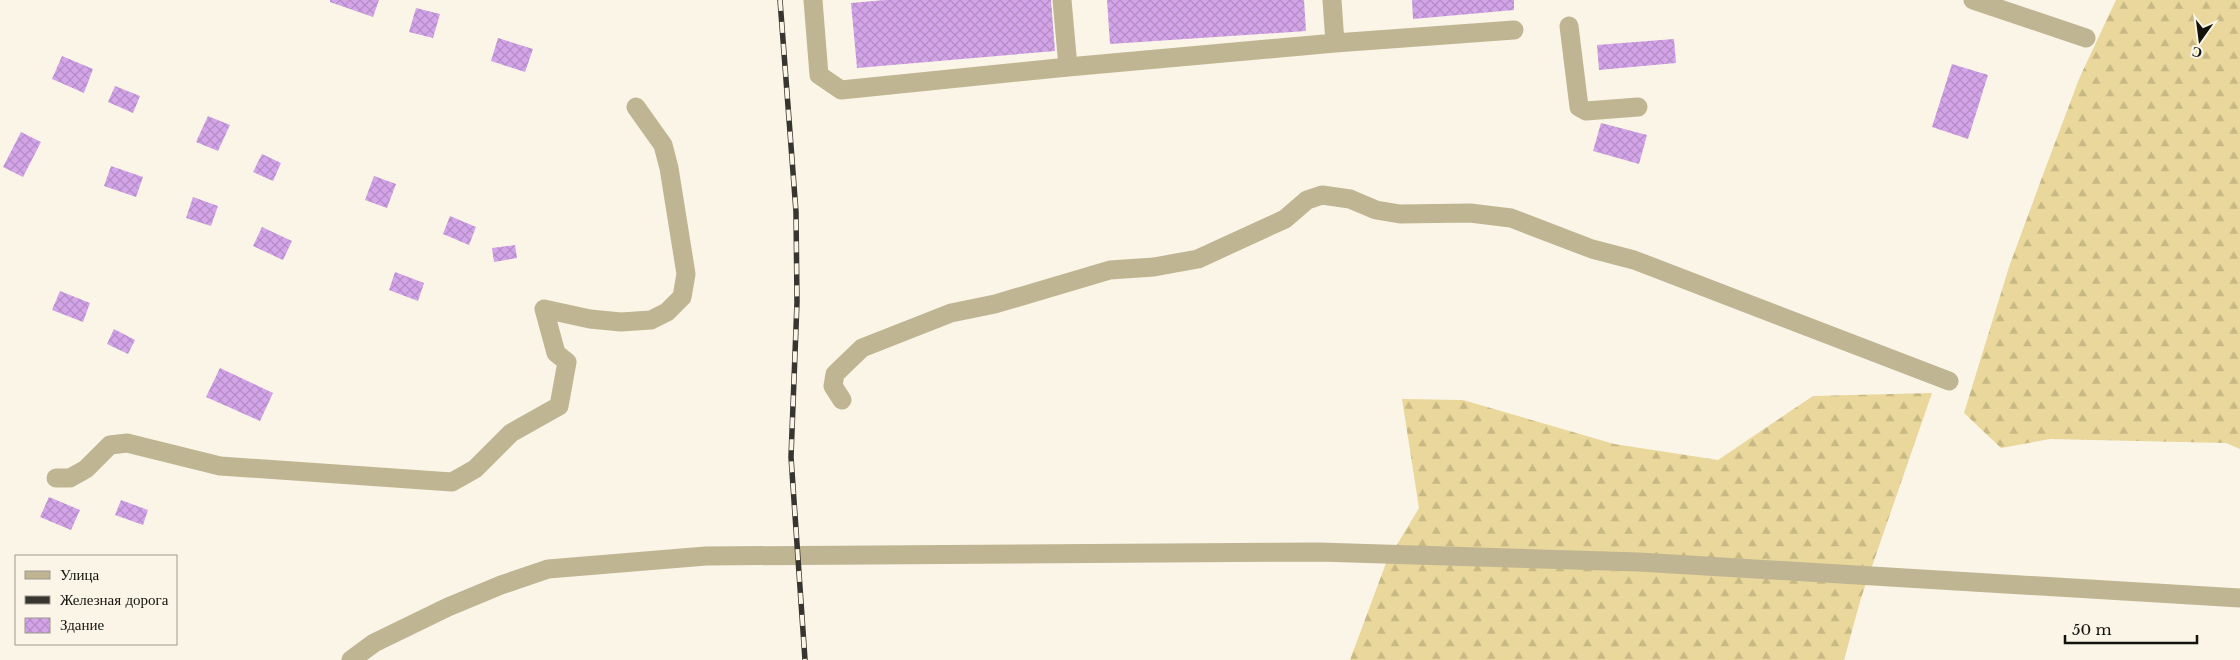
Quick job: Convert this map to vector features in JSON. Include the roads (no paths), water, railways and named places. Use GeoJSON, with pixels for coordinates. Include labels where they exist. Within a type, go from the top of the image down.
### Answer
{"type":"FeatureCollection","features":[{"type":"Feature","properties":{"kind":"street"},"geometry":{"type":"LineString","coordinates":[[813,0],[819,75],[841,90],[1335,43],[1514,30]]}},
{"type":"Feature","properties":{"kind":"street"},"geometry":{"type":"LineString","coordinates":[[1062,0],[1068,67]]}},
{"type":"Feature","properties":{"kind":"street"},"geometry":{"type":"LineString","coordinates":[[1332,0],[1335,43]]}},
{"type":"Feature","properties":{"kind":"street"},"geometry":{"type":"LineString","coordinates":[[1973,0],[2086,38]]}},
{"type":"Feature","properties":{"kind":"street"},"geometry":{"type":"LineString","coordinates":[[1569,26],[1579,107],[1586,111],[1638,107]]}},
{"type":"Feature","properties":{"kind":"street"},"geometry":{"type":"LineString","coordinates":[[56,478],[70,478],[86,469],[110,445],[127,443],[220,466],[452,482],[475,469],[511,433],[559,406],[567,362],[556,353],[544,310],[590,319],[621,322],[651,320],[668,312],[682,297],[686,274],[667,160],[663,145],[636,107]]}},
{"type":"Feature","properties":{"kind":"street"},"geometry":{"type":"LineString","coordinates":[[842,400],[833,386],[835,374],[862,348],[951,312],[995,304],[1110,270],[1154,267],[1198,260],[1285,219],[1307,200],[1322,195],[1350,199],[1376,210],[1400,214],[1470,213],[1511,218],[1592,249],[1634,260],[1949,381]]}},
{"type":"Feature","properties":{"kind":"street"},"geometry":{"type":"LineString","coordinates":[[350,660],[374,643],[448,607],[501,585],[548,569],[706,556],[1319,552],[1639,562],[2240,598]]}},
{"type":"Feature","properties":{"kind":"railway"},"geometry":{"type":"LineString","coordinates":[[780,0],[796,212],[797,302],[791,457],[805,660]]}}]}
